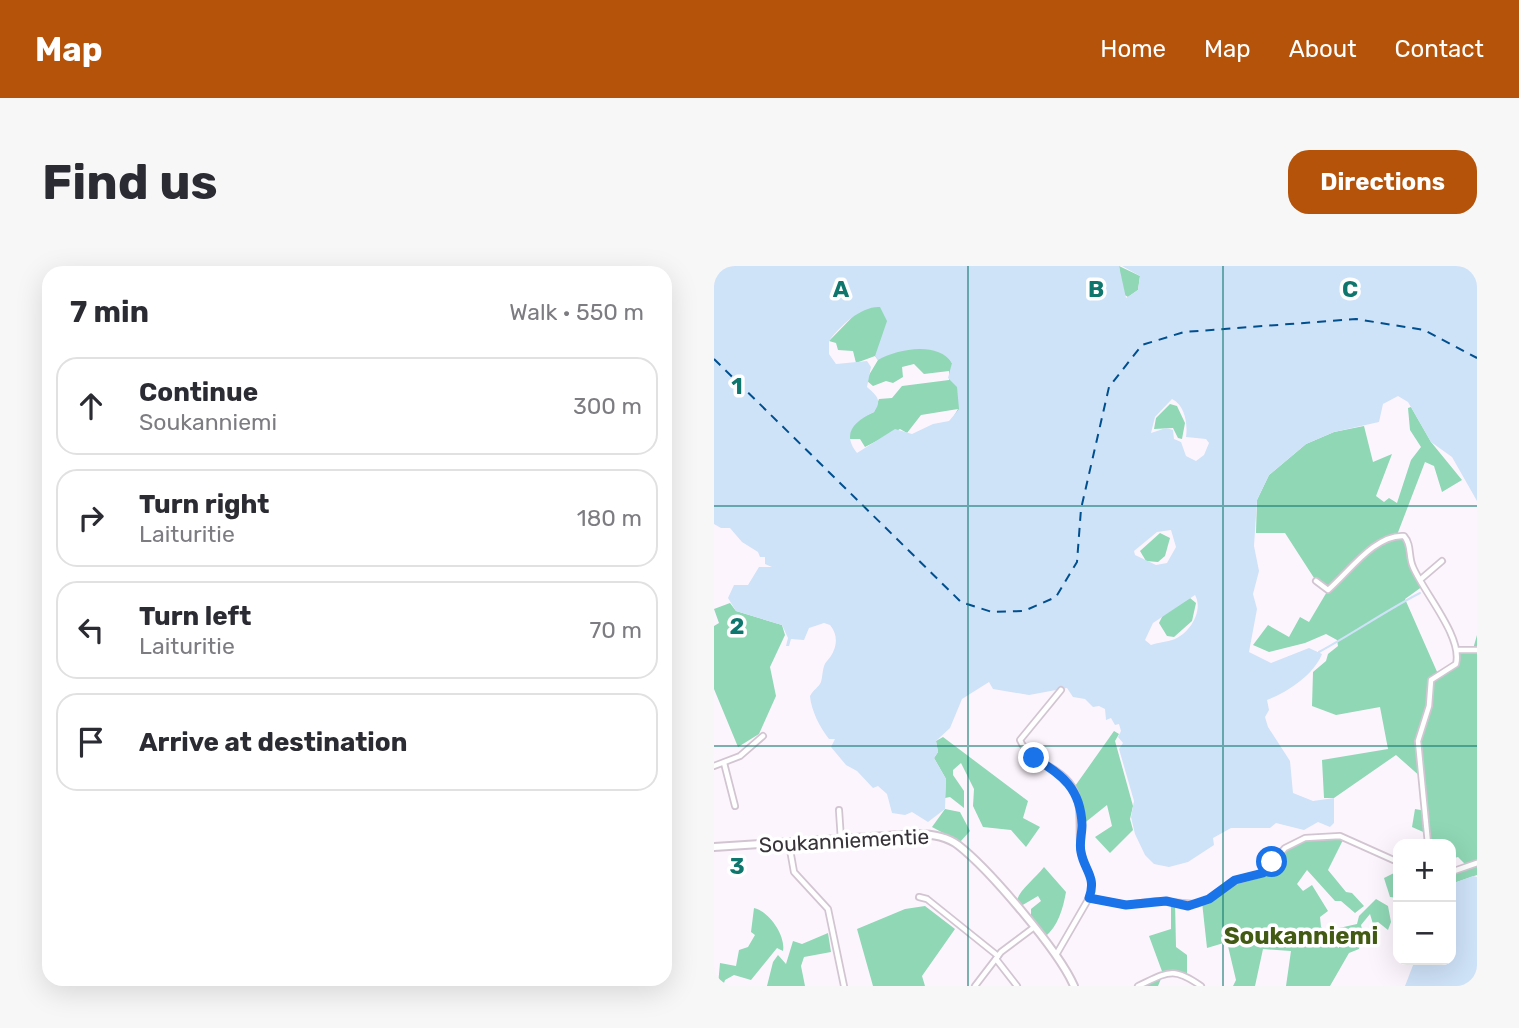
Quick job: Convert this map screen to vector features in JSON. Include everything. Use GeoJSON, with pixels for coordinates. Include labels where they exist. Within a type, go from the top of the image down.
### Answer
{"type":"FeatureCollection","features":[{"type":"Feature","properties":{"kind":"street"},"geometry":{"type":"LineString","coordinates":[[1315,581],[1326,592],[1378,542],[1396,536],[1409,542],[1410,557],[1458,650],[1452,669],[1431,680],[1429,706],[1418,734],[1428,839]]}},
{"type":"Feature","properties":{"kind":"street"},"geometry":{"type":"LineString","coordinates":[[1421,579],[1442,561]]}},
{"type":"Feature","properties":{"kind":"street"},"geometry":{"type":"LineString","coordinates":[[1458,650],[1477,650]]}},
{"type":"Feature","properties":{"kind":"street"},"geometry":{"type":"LineString","coordinates":[[1055,956],[1063,948],[1089,898],[1092,878],[1081,853],[1081,818],[1072,785],[1063,775],[1034,758],[1020,740],[1061,690]]}},
{"type":"Feature","properties":{"kind":"street"},"geometry":{"type":"LineString","coordinates":[[714,766],[740,756],[763,736]]}},
{"type":"Feature","properties":{"kind":"street"},"geometry":{"type":"LineString","coordinates":[[724,763],[736,806]]}},
{"type":"Feature","properties":{"kind":"street"},"geometry":{"type":"LineString","coordinates":[[839,810],[841,840]]}},
{"type":"Feature","properties":{"kind":"street","name":"Soukanniementie"},"geometry":{"type":"LineString","coordinates":[[714,847],[917,834],[937,835],[950,840],[1011,898],[1074,986]]}},
{"type":"Feature","properties":{"kind":"street"},"geometry":{"type":"LineString","coordinates":[[1089,898],[1126,905],[1156,901],[1196,904],[1209,899],[1235,880],[1263,873],[1285,848],[1305,838],[1340,836],[1393,860]]}},
{"type":"Feature","properties":{"kind":"street"},"geometry":{"type":"LineString","coordinates":[[789,844],[794,872],[828,909],[845,986]]}},
{"type":"Feature","properties":{"kind":"street"},"geometry":{"type":"LineString","coordinates":[[1456,870],[1477,863]]}},
{"type":"Feature","properties":{"kind":"street"},"geometry":{"type":"LineString","coordinates":[[919,897],[927,899],[997,958],[1017,986]]}},
{"type":"Feature","properties":{"kind":"street"},"geometry":{"type":"LineString","coordinates":[[975,986],[997,958],[1033,928]]}},
{"type":"Feature","properties":{"kind":"street"},"geometry":{"type":"LineString","coordinates":[[1138,986],[1173,971],[1181,972],[1201,986]]}},
{"type":"Feature","properties":{"kind":"green space"},"geometry":{"type":"Polygon","coordinates":[[[1119,266],[1140,276],[1138,290],[1128,297],[1123,294],[1119,266]]]}},
{"type":"Feature","properties":{"kind":"green space"},"geometry":{"type":"Polygon","coordinates":[[[871,298],[939,341],[973,399],[952,419],[958,409],[921,415],[907,433],[900,429],[865,447],[860,439],[849,439],[849,433],[856,421],[874,412],[879,399],[892,398],[902,386],[949,380],[949,371],[924,374],[914,364],[902,367],[903,377],[893,383],[886,381],[873,386],[866,380],[878,360],[875,356],[856,363],[853,351],[838,350],[836,343],[829,341],[871,298]]]}},
{"type":"Feature","properties":{"kind":"green space"},"geometry":{"type":"Polygon","coordinates":[[[1170,404],[1177,406],[1185,423],[1182,439],[1178,438],[1173,428],[1154,429],[1156,418],[1170,404]]]}},
{"type":"Feature","properties":{"kind":"green space"},"geometry":{"type":"Polygon","coordinates":[[[1411,407],[1431,442],[1462,480],[1442,492],[1434,466],[1425,462],[1397,535],[1409,542],[1410,557],[1423,586],[1405,599],[1438,674],[1452,669],[1458,650],[1473,649],[1477,635],[1477,875],[1456,882],[1456,869],[1465,864],[1456,858],[1456,839],[1429,839],[1430,835],[1412,827],[1415,809],[1426,811],[1422,778],[1396,755],[1334,798],[1324,798],[1322,760],[1388,749],[1380,707],[1336,715],[1312,706],[1313,672],[1338,646],[1337,640],[1326,634],[1305,643],[1269,652],[1253,645],[1268,625],[1289,637],[1300,617],[1309,622],[1328,590],[1316,581],[1285,533],[1256,533],[1257,500],[1269,475],[1306,444],[1334,432],[1364,426],[1373,462],[1392,454],[1376,496],[1384,502],[1389,498],[1397,503],[1411,460],[1421,447],[1410,430],[1408,408],[1411,407]]]}},
{"type":"Feature","properties":{"kind":"green space"},"geometry":{"type":"Polygon","coordinates":[[[1160,533],[1170,538],[1165,556],[1158,562],[1146,561],[1140,551],[1160,533]]]}},
{"type":"Feature","properties":{"kind":"green space"},"geometry":{"type":"Polygon","coordinates":[[[1190,598],[1196,603],[1192,621],[1174,637],[1167,636],[1159,623],[1163,615],[1190,598]]]}},
{"type":"Feature","properties":{"kind":"green space"},"geometry":{"type":"Polygon","coordinates":[[[730,603],[736,611],[782,625],[785,635],[770,667],[776,696],[759,734],[738,747],[714,689],[714,626],[719,623],[714,609],[730,603]]]}},
{"type":"Feature","properties":{"kind":"green space"},"geometry":{"type":"Polygon","coordinates":[[[1114,731],[1119,734],[1115,741],[1133,806],[1130,819],[1133,830],[1110,853],[1095,837],[1112,826],[1107,805],[1082,825],[1073,789],[1114,731]]]}},
{"type":"Feature","properties":{"kind":"green space"},"geometry":{"type":"Polygon","coordinates":[[[943,737],[1028,801],[1023,818],[1040,827],[1026,847],[1011,830],[983,827],[973,806],[974,789],[961,763],[953,770],[953,775],[964,791],[964,808],[950,797],[945,798],[946,779],[934,758],[938,752],[936,741],[943,737]]]}},
{"type":"Feature","properties":{"kind":"green space"},"geometry":{"type":"Polygon","coordinates":[[[945,809],[960,812],[970,831],[960,842],[932,827],[945,809]]]}},
{"type":"Feature","properties":{"kind":"green space"},"geometry":{"type":"Polygon","coordinates":[[[1329,836],[1344,838],[1328,870],[1346,892],[1352,893],[1364,906],[1355,913],[1341,901],[1335,901],[1307,870],[1297,884],[1303,891],[1312,885],[1328,911],[1320,917],[1321,927],[1328,932],[1326,941],[1339,948],[1339,928],[1357,924],[1359,916],[1376,899],[1388,906],[1391,922],[1388,930],[1378,922],[1373,924],[1370,914],[1361,925],[1363,934],[1359,949],[1349,953],[1330,986],[1286,986],[1291,951],[1263,949],[1255,986],[1233,986],[1236,980],[1227,942],[1207,948],[1202,902],[1229,884],[1263,873],[1285,848],[1296,841],[1329,836]]]}},
{"type":"Feature","properties":{"kind":"green space"},"geometry":{"type":"Polygon","coordinates":[[[1044,867],[1066,892],[1059,917],[1045,937],[1031,919],[1031,909],[1041,901],[1038,896],[1021,906],[1017,900],[1044,867]]]}},
{"type":"Feature","properties":{"kind":"green space"},"geometry":{"type":"Polygon","coordinates":[[[1393,874],[1393,897],[1390,897],[1384,878],[1393,874]]]}},
{"type":"Feature","properties":{"kind":"green space"},"geometry":{"type":"Polygon","coordinates":[[[1171,901],[1175,902],[1176,947],[1187,955],[1187,976],[1173,971],[1163,974],[1149,936],[1171,929],[1171,901]]]}},
{"type":"Feature","properties":{"kind":"green space"},"geometry":{"type":"Polygon","coordinates":[[[925,906],[955,929],[922,976],[925,986],[873,986],[857,929],[905,909],[925,906]]]}},
{"type":"Feature","properties":{"kind":"green space"},"geometry":{"type":"Polygon","coordinates":[[[754,908],[771,919],[782,938],[783,951],[777,948],[751,980],[734,975],[725,980],[723,986],[714,986],[718,985],[720,963],[736,966],[739,950],[748,947],[755,935],[751,932],[754,908]]]}},
{"type":"Feature","properties":{"kind":"green space"},"geometry":{"type":"Polygon","coordinates":[[[828,933],[831,952],[804,957],[801,966],[805,986],[767,986],[773,962],[778,955],[786,964],[793,941],[802,944],[828,933]]]}},
{"type":"Feature","properties":{"kind":"green space"},"geometry":{"type":"Polygon","coordinates":[[[1163,974],[1158,986],[1138,986],[1163,974]]]}},
{"type":"Feature","properties":{"kind":"water"},"geometry":{"type":"Polygon","coordinates":[[[719,266],[1119,266],[1126,298],[1138,290],[1140,276],[1122,266],[1465,266],[1477,274],[1477,501],[1452,457],[1431,442],[1408,402],[1398,396],[1383,404],[1379,422],[1334,432],[1306,444],[1269,475],[1257,500],[1254,546],[1259,571],[1253,594],[1257,609],[1249,652],[1271,663],[1309,648],[1322,654],[1313,669],[1299,682],[1267,700],[1269,710],[1265,717],[1268,727],[1290,761],[1293,793],[1313,801],[1334,798],[1334,823],[1330,827],[1318,822],[1304,830],[1276,823],[1270,828],[1231,828],[1213,838],[1214,845],[1188,862],[1169,867],[1154,864],[1145,855],[1135,834],[1131,817],[1134,801],[1119,749],[1123,743],[1118,737],[1121,731],[1119,724],[1115,725],[1111,718],[1106,720],[1105,709],[1093,707],[1085,699],[1073,697],[1067,688],[1029,695],[993,689],[989,682],[962,699],[950,728],[936,741],[938,752],[934,758],[946,779],[945,809],[928,822],[912,812],[905,815],[892,813],[887,794],[878,786],[873,788],[857,771],[846,765],[831,747],[835,739],[829,739],[826,735],[812,707],[810,696],[821,682],[824,666],[836,644],[830,625],[824,623],[809,628],[804,640],[791,639],[789,646],[786,646],[788,638],[782,625],[736,611],[728,598],[734,585],[748,585],[759,567],[772,567],[765,564],[765,557],[760,557],[758,552],[742,542],[730,528],[721,528],[714,524],[714,276],[719,266]],[[880,307],[852,318],[829,341],[829,354],[836,364],[867,361],[871,367],[867,387],[876,395],[878,404],[874,412],[852,428],[850,439],[857,453],[895,429],[912,434],[933,424],[949,421],[959,409],[957,387],[948,378],[952,363],[946,356],[927,349],[917,349],[878,360],[875,356],[887,321],[880,307]],[[1172,399],[1155,417],[1151,433],[1166,428],[1173,430],[1174,439],[1181,442],[1186,456],[1196,461],[1204,455],[1209,443],[1206,439],[1186,437],[1185,416],[1176,402],[1172,399]],[[1171,530],[1157,532],[1134,551],[1135,555],[1156,565],[1167,563],[1176,547],[1171,530]],[[1195,595],[1153,623],[1145,640],[1151,645],[1172,640],[1184,633],[1196,615],[1198,608],[1195,595]]]}},
{"type":"Feature","properties":{"kind":"water"},"geometry":{"type":"Polygon","coordinates":[[[1477,877],[1477,986],[1405,986],[1413,965],[1456,965],[1456,882],[1477,877]]]}},
{"type":"Feature","properties":{"kind":"waterway"},"geometry":{"type":"LineString","coordinates":[[1319,652],[1420,593]]}},
{"type":"Feature","properties":{"kind":"ferry route"},"geometry":{"type":"LineString","coordinates":[[714,359],[961,602],[992,612],[1024,611],[1056,597],[1077,562],[1081,509],[1109,387],[1142,345],[1184,332],[1356,319],[1424,330],[1477,358]]}},
{"type":"Feature","properties":{"kind":"district","name":"Soukanniemi"},"geometry":{"type":"Point","coordinates":[1301,936]}},
{"type":"Feature","properties":{"kind":"route"},"geometry":{"type":"LineString","coordinates":[[1034,758],[1063,775],[1072,785],[1082,825],[1081,853],[1089,867],[1093,884],[1089,898],[1107,899],[1126,905],[1171,901],[1188,906],[1209,899],[1235,880],[1263,873],[1272,862]]}}]}
